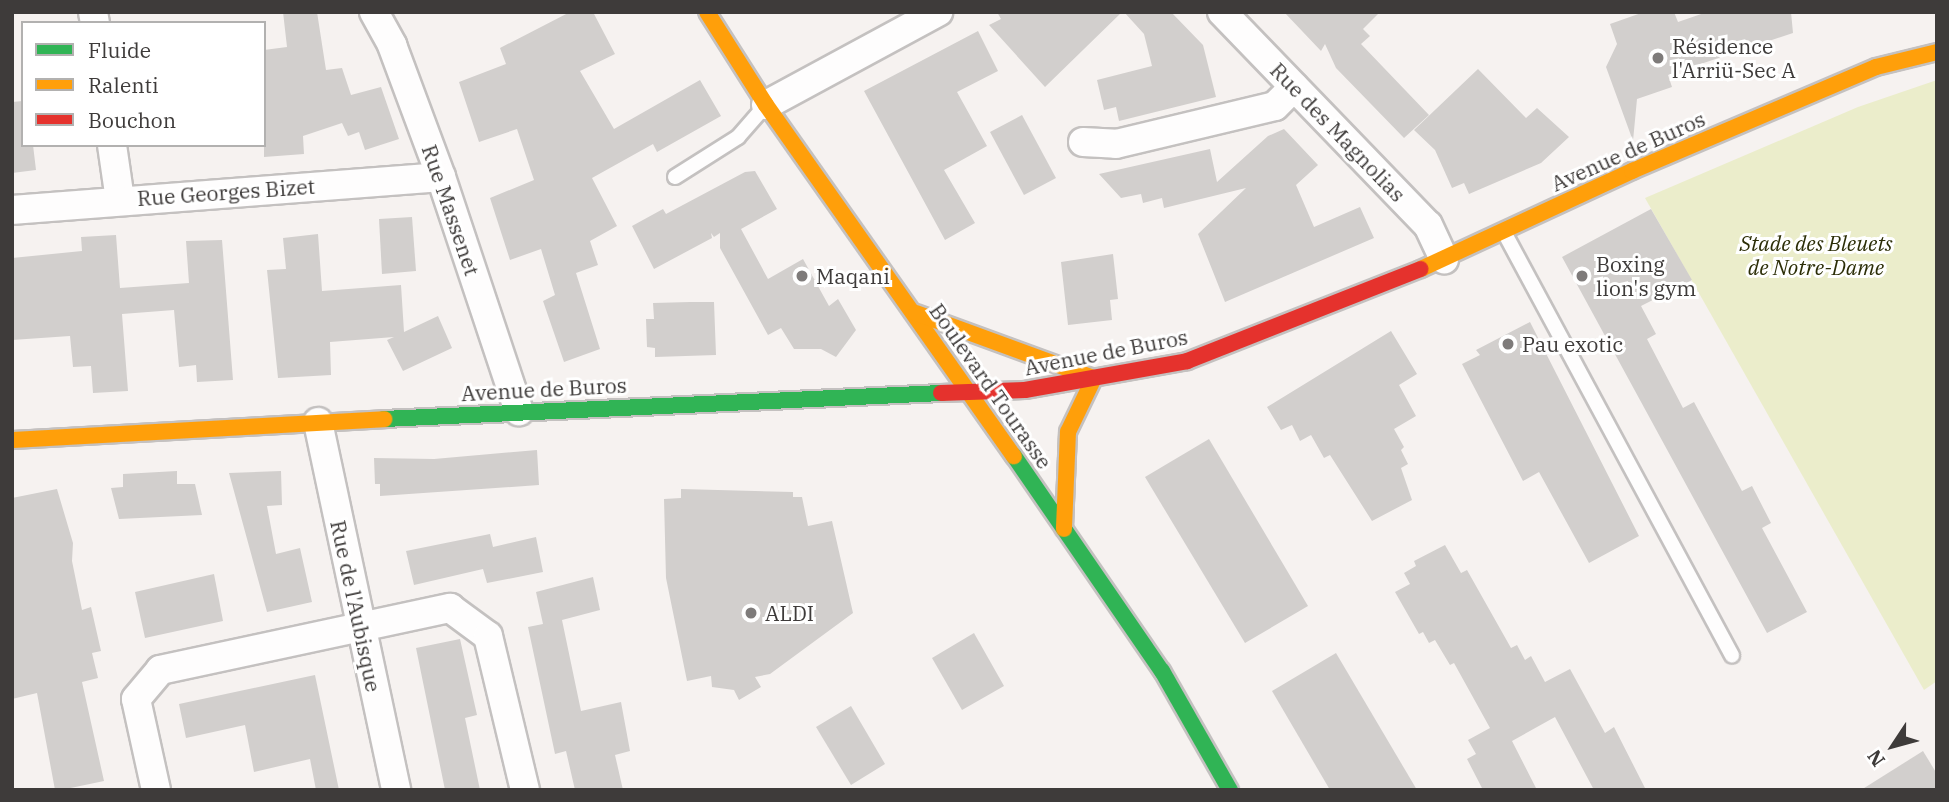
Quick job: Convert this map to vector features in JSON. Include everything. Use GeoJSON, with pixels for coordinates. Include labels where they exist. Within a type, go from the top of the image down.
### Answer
{"type":"FeatureCollection","features":[{"type":"Feature","properties":{"kind":"street","name":"Rue Massenet"},"geometry":{"type":"LineString","coordinates":[[373,12],[392,45],[441,177],[519,411]]}},
{"type":"Feature","properties":{"kind":"street","name":"Boulevard Tourasse"},"geometry":{"type":"LineString","coordinates":[[707,12],[766,105],[915,313],[1162,671],[1230,790]]}},
{"type":"Feature","properties":{"kind":"street"},"geometry":{"type":"LineString","coordinates":[[766,105],[938,12]]}},
{"type":"Feature","properties":{"kind":"street","name":"Rue des Magnolias"},"geometry":{"type":"LineString","coordinates":[[1222,12],[1428,225],[1444,260]]}},
{"type":"Feature","properties":{"kind":"street","name":"Avenue de Buros"},"geometry":{"type":"LineString","coordinates":[[12,440],[519,411],[1025,390],[1187,361],[1444,260],[1504,230],[1876,67],[1937,52]]}},
{"type":"Feature","properties":{"kind":"street"},"geometry":{"type":"LineString","coordinates":[[1083,142],[1116,144],[1275,106],[1294,87]]}},
{"type":"Feature","properties":{"kind":"street"},"geometry":{"type":"LineString","coordinates":[[112,147],[120,200]]}},
{"type":"Feature","properties":{"kind":"street","name":"Rue Georges Bizet"},"geometry":{"type":"LineString","coordinates":[[12,210],[441,177]]}},
{"type":"Feature","properties":{"kind":"street"},"geometry":{"type":"LineString","coordinates":[[915,313],[1094,378],[1068,432],[1064,529]]}},
{"type":"Feature","properties":{"kind":"street","name":"Rue de l'Aubisque"},"geometry":{"type":"LineString","coordinates":[[318,422],[359,628],[396,790]]}},
{"type":"Feature","properties":{"kind":"street"},"geometry":{"type":"LineString","coordinates":[[156,790],[136,699],[160,670],[450,608],[488,636],[525,790]]}},
{"type":"Feature","properties":{"kind":"lane"},"geometry":{"type":"LineString","coordinates":[[675,177],[738,137],[766,105]]}},
{"type":"Feature","properties":{"kind":"lane"},"geometry":{"type":"LineString","coordinates":[[1504,230],[1732,655]]}},
{"type":"Feature","properties":{"kind":"green space","name":"Stade des Bleuets de Notre-Dame"},"geometry":{"type":"Polygon","coordinates":[[[1937,80],[1937,681],[1924,690],[1645,198],[1858,107],[1937,80]]]}},
{"type":"Feature","properties":{"kind":"building"},"geometry":{"type":"Polygon","coordinates":[[[283,12],[317,12],[326,70],[342,68],[351,95],[381,87],[399,139],[365,150],[359,132],[348,136],[342,123],[303,136],[304,154],[264,157],[266,50],[287,47],[283,12]]]}},
{"type":"Feature","properties":{"kind":"building"},"geometry":{"type":"Polygon","coordinates":[[[570,12],[593,12],[615,54],[580,71],[614,129],[700,80],[721,116],[657,152],[653,144],[592,178],[617,226],[590,241],[598,265],[576,273],[600,349],[564,362],[543,301],[555,295],[541,249],[510,260],[490,198],[534,180],[517,129],[479,142],[459,82],[506,64],[500,48],[570,12]]]}},
{"type":"Feature","properties":{"kind":"building"},"geometry":{"type":"Polygon","coordinates":[[[997,12],[1122,12],[1045,87],[989,25],[1001,19],[997,12]]]}},
{"type":"Feature","properties":{"kind":"building"},"geometry":{"type":"Polygon","coordinates":[[[1124,12],[1171,12],[1203,45],[1216,97],[1119,121],[1116,107],[1104,110],[1097,80],[1152,66],[1144,34],[1124,12]]]}},
{"type":"Feature","properties":{"kind":"building"},"geometry":{"type":"Polygon","coordinates":[[[1284,12],[1380,12],[1363,29],[1370,36],[1361,44],[1429,115],[1404,138],[1336,68],[1325,44],[1321,51],[1284,12]]]}},
{"type":"Feature","properties":{"kind":"building","name":"Résidence l'Arriü-Sec A"},"geometry":{"type":"Polygon","coordinates":[[[1644,12],[1674,12],[1678,22],[1707,12],[1791,12],[1793,33],[1668,75],[1672,87],[1637,99],[1633,141],[1606,67],[1617,44],[1610,24],[1644,12]]]}},
{"type":"Feature","properties":{"kind":"building"},"geometry":{"type":"Polygon","coordinates":[[[978,31],[998,71],[957,92],[987,146],[944,170],[975,223],[945,240],[864,91],[978,31]]]}},
{"type":"Feature","properties":{"kind":"building"},"geometry":{"type":"Polygon","coordinates":[[[1478,69],[1526,118],[1537,108],[1569,137],[1541,163],[1469,194],[1464,183],[1452,188],[1435,150],[1414,130],[1478,69]]]}},
{"type":"Feature","properties":{"kind":"building"},"geometry":{"type":"Polygon","coordinates":[[[21,101],[21,147],[33,147],[36,170],[12,173],[12,102],[21,101]]]}},
{"type":"Feature","properties":{"kind":"building"},"geometry":{"type":"Polygon","coordinates":[[[1022,115],[1056,178],[1024,195],[990,132],[1022,115]]]}},
{"type":"Feature","properties":{"kind":"building"},"geometry":{"type":"Polygon","coordinates":[[[1284,129],[1318,165],[1296,185],[1314,227],[1360,207],[1374,238],[1225,302],[1198,234],[1246,188],[1164,208],[1162,198],[1143,203],[1141,194],[1121,198],[1099,174],[1210,149],[1217,182],[1268,136],[1284,129]]]}},
{"type":"Feature","properties":{"kind":"building"},"geometry":{"type":"Polygon","coordinates":[[[755,171],[777,209],[741,229],[768,279],[803,259],[829,306],[838,299],[856,330],[836,357],[821,349],[794,349],[781,328],[768,335],[720,248],[720,233],[714,237],[711,233],[712,238],[654,269],[632,226],[663,209],[666,214],[745,172],[755,171]]]}},
{"type":"Feature","properties":{"kind":"building"},"geometry":{"type":"Polygon","coordinates":[[[1651,209],[1692,280],[1641,306],[1656,334],[1647,339],[1683,408],[1694,402],[1742,491],[1752,486],[1771,523],[1762,528],[1807,612],[1767,633],[1562,257],[1651,209]]]}},
{"type":"Feature","properties":{"kind":"building"},"geometry":{"type":"Polygon","coordinates":[[[412,217],[416,271],[382,274],[379,219],[412,217]]]}},
{"type":"Feature","properties":{"kind":"building"},"geometry":{"type":"Polygon","coordinates":[[[318,234],[322,291],[401,285],[404,332],[438,316],[452,348],[403,371],[387,340],[394,337],[330,342],[331,375],[278,378],[267,270],[286,269],[283,238],[318,234]]]}},
{"type":"Feature","properties":{"kind":"building"},"geometry":{"type":"Polygon","coordinates":[[[116,235],[120,288],[189,283],[186,241],[222,240],[233,380],[197,382],[196,365],[179,367],[174,310],[122,314],[128,391],[93,393],[91,366],[73,367],[70,336],[12,340],[12,258],[82,251],[81,237],[116,235]]]}},
{"type":"Feature","properties":{"kind":"building"},"geometry":{"type":"Polygon","coordinates":[[[1113,254],[1118,299],[1110,300],[1112,320],[1068,325],[1061,262],[1113,254]]]}},
{"type":"Feature","properties":{"kind":"building"},"geometry":{"type":"Polygon","coordinates":[[[714,302],[716,355],[655,357],[655,348],[647,347],[646,319],[654,319],[653,303],[714,302]]]}},
{"type":"Feature","properties":{"kind":"building"},"geometry":{"type":"Polygon","coordinates":[[[1530,322],[1639,536],[1589,563],[1539,472],[1523,481],[1462,364],[1480,355],[1476,350],[1530,322]]]}},
{"type":"Feature","properties":{"kind":"building"},"geometry":{"type":"Polygon","coordinates":[[[1391,331],[1417,374],[1399,385],[1416,416],[1394,429],[1404,447],[1401,450],[1408,464],[1401,468],[1412,500],[1372,521],[1330,455],[1324,458],[1311,435],[1300,441],[1292,425],[1281,430],[1267,407],[1391,331]]]}},
{"type":"Feature","properties":{"kind":"building"},"geometry":{"type":"Polygon","coordinates":[[[1209,439],[1308,606],[1245,643],[1145,477],[1209,439]]]}},
{"type":"Feature","properties":{"kind":"building"},"geometry":{"type":"Polygon","coordinates":[[[537,450],[539,485],[380,496],[380,484],[375,484],[374,458],[434,459],[537,450]]]}},
{"type":"Feature","properties":{"kind":"building"},"geometry":{"type":"Polygon","coordinates":[[[177,471],[177,484],[195,484],[202,515],[119,519],[111,488],[123,487],[123,474],[177,471]]]}},
{"type":"Feature","properties":{"kind":"building"},"geometry":{"type":"Polygon","coordinates":[[[281,471],[282,505],[267,506],[276,554],[300,548],[312,602],[267,612],[229,473],[281,471]]]}},
{"type":"Feature","properties":{"kind":"building"},"geometry":{"type":"Polygon","coordinates":[[[57,489],[73,543],[72,561],[82,610],[91,607],[101,651],[92,653],[98,678],[82,682],[104,781],[61,790],[55,790],[37,693],[12,699],[12,498],[57,489]]]}},
{"type":"Feature","properties":{"kind":"building"},"geometry":{"type":"Polygon","coordinates":[[[681,489],[793,492],[793,497],[802,497],[808,526],[832,521],[853,613],[770,674],[755,677],[761,687],[739,700],[734,690],[712,687],[711,676],[687,681],[666,578],[664,499],[681,498],[681,489]]]}},
{"type":"Feature","properties":{"kind":"building"},"geometry":{"type":"Polygon","coordinates":[[[490,534],[493,547],[536,537],[543,572],[487,583],[483,569],[414,585],[406,551],[490,534]]]}},
{"type":"Feature","properties":{"kind":"building"},"geometry":{"type":"Polygon","coordinates":[[[1445,545],[1461,573],[1467,570],[1511,648],[1517,645],[1525,660],[1531,656],[1545,682],[1570,669],[1605,733],[1614,727],[1646,790],[1594,790],[1555,717],[1512,741],[1537,790],[1483,790],[1467,759],[1476,754],[1468,740],[1490,728],[1454,663],[1450,665],[1435,640],[1429,643],[1423,632],[1419,634],[1395,592],[1410,584],[1404,573],[1416,566],[1414,561],[1445,545]]]}},
{"type":"Feature","properties":{"kind":"building"},"geometry":{"type":"Polygon","coordinates":[[[214,574],[223,621],[145,638],[135,592],[214,574]]]}},
{"type":"Feature","properties":{"kind":"building"},"geometry":{"type":"Polygon","coordinates":[[[593,577],[600,610],[562,620],[581,711],[621,702],[630,751],[615,755],[623,790],[575,790],[566,751],[555,754],[528,627],[543,624],[536,592],[593,577]]]}},
{"type":"Feature","properties":{"kind":"building"},"geometry":{"type":"Polygon","coordinates":[[[974,633],[1004,686],[962,710],[932,658],[974,633]]]}},
{"type":"Feature","properties":{"kind":"building"},"geometry":{"type":"Polygon","coordinates":[[[460,639],[477,715],[465,718],[480,790],[445,790],[416,648],[460,639]]]}},
{"type":"Feature","properties":{"kind":"building"},"geometry":{"type":"Polygon","coordinates":[[[1336,653],[1417,790],[1330,790],[1272,691],[1336,653]]]}},
{"type":"Feature","properties":{"kind":"building"},"geometry":{"type":"Polygon","coordinates":[[[315,675],[339,790],[316,790],[310,759],[254,772],[245,725],[186,738],[179,704],[315,675]]]}},
{"type":"Feature","properties":{"kind":"building"},"geometry":{"type":"Polygon","coordinates":[[[851,706],[885,764],[851,785],[816,727],[851,706]]]}},
{"type":"Feature","properties":{"kind":"building"},"geometry":{"type":"Polygon","coordinates":[[[1923,751],[1937,774],[1937,790],[1861,790],[1923,751]]]}},
{"type":"Feature","properties":{"kind":"traffic: fast"},"geometry":{"type":"LineString","coordinates":[[384,419],[941,393]]}},
{"type":"Feature","properties":{"kind":"traffic: fast"},"geometry":{"type":"LineString","coordinates":[[1014,456],[1162,671],[1230,790]]}},
{"type":"Feature","properties":{"kind":"traffic: slow"},"geometry":{"type":"LineString","coordinates":[[707,12],[766,105],[1014,456]]}},
{"type":"Feature","properties":{"kind":"traffic: slow"},"geometry":{"type":"LineString","coordinates":[[1421,269],[1632,171],[1876,67],[1937,52]]}},
{"type":"Feature","properties":{"kind":"traffic: slow"},"geometry":{"type":"LineString","coordinates":[[916,313],[1094,378],[1068,432],[1064,529]]}},
{"type":"Feature","properties":{"kind":"traffic: slow"},"geometry":{"type":"LineString","coordinates":[[12,440],[384,419]]}},
{"type":"Feature","properties":{"kind":"traffic: jam"},"geometry":{"type":"LineString","coordinates":[[941,393],[1025,390],[1187,361],[1421,269]]}},
{"type":"Feature","properties":{"kind":"place","name":"Résidence l'Arriü-Sec A"},"geometry":{"type":"Point","coordinates":[1658,58]}},
{"type":"Feature","properties":{"kind":"place","name":"Maqani"},"geometry":{"type":"Point","coordinates":[802,276]}},
{"type":"Feature","properties":{"kind":"place","name":"Boxing lion's gym"},"geometry":{"type":"Point","coordinates":[1582,276]}},
{"type":"Feature","properties":{"kind":"place","name":"Pau exotic"},"geometry":{"type":"Point","coordinates":[1508,344]}},
{"type":"Feature","properties":{"kind":"place","name":"ALDI"},"geometry":{"type":"Point","coordinates":[751,613]}}]}
